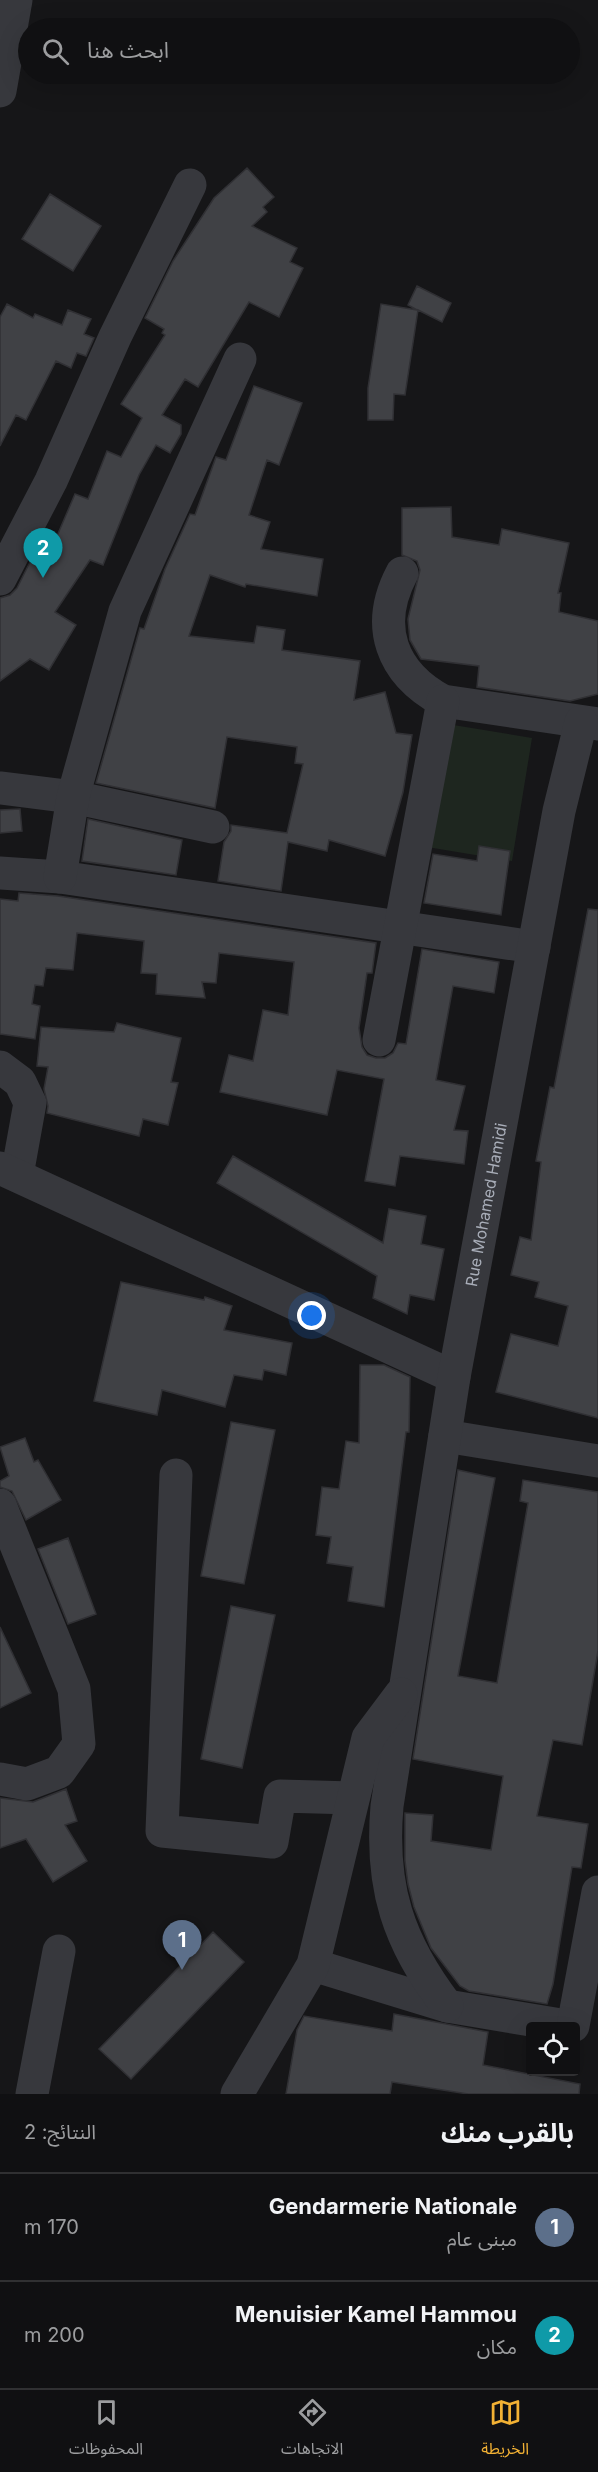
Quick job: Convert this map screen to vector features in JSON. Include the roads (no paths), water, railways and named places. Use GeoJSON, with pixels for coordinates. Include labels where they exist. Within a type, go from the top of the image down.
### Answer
{"type":"FeatureCollection","features":[{"type":"Feature","properties":{"kind":"street"},"geometry":{"type":"LineString","coordinates":[[0,91],[16,0]]}},
{"type":"Feature","properties":{"kind":"street"},"geometry":{"type":"LineString","coordinates":[[0,579],[51,481],[115,337],[190,185]]}},
{"type":"Feature","properties":{"kind":"street"},"geometry":{"type":"LineString","coordinates":[[60,877],[73,797],[125,611],[240,359]]}},
{"type":"Feature","properties":{"kind":"street"},"geometry":{"type":"LineString","coordinates":[[402,573],[390,604],[390,638],[403,669],[421,688],[443,701],[590,723]]}},
{"type":"Feature","properties":{"kind":"street"},"geometry":{"type":"LineString","coordinates":[[379,1040],[443,701]]}},
{"type":"Feature","properties":{"kind":"street","name":"Rue Mohamed Hamidi"},"geometry":{"type":"LineString","coordinates":[[447,2006],[412,1955],[391,1898],[386,1868],[387,1806],[454,1377],[559,811],[590,723]]}},
{"type":"Feature","properties":{"kind":"street"},"geometry":{"type":"LineString","coordinates":[[0,788],[73,797],[213,826]]}},
{"type":"Feature","properties":{"kind":"street"},"geometry":{"type":"LineString","coordinates":[[0,873],[60,877],[534,947]]}},
{"type":"Feature","properties":{"kind":"street"},"geometry":{"type":"LineString","coordinates":[[0,1067],[20,1082],[30,1103],[8,1172],[454,1377]]}},
{"type":"Feature","properties":{"kind":"street"},"geometry":{"type":"LineString","coordinates":[[445,1436],[598,1461]]}},
{"type":"Feature","properties":{"kind":"street"},"geometry":{"type":"LineString","coordinates":[[176,1475],[162,1831],[272,1842],[280,1796],[353,1798]]}},
{"type":"Feature","properties":{"kind":"street"},"geometry":{"type":"LineString","coordinates":[[0,1505],[74,1689],[79,1744],[59,1772],[27,1784],[0,1779]]}},
{"type":"Feature","properties":{"kind":"street"},"geometry":{"type":"LineString","coordinates":[[237,2094],[313,1965],[368,1738],[404,1690]]}},
{"type":"Feature","properties":{"kind":"street"},"geometry":{"type":"LineString","coordinates":[[575,2022],[598,1893]]}},
{"type":"Feature","properties":{"kind":"street"},"geometry":{"type":"LineString","coordinates":[[32,2094],[59,1951]]}},
{"type":"Feature","properties":{"kind":"street"},"geometry":{"type":"LineString","coordinates":[[313,1965],[447,2006],[543,2022]]}},
{"type":"Feature","properties":{"kind":"street"},"geometry":{"type":"LineString","coordinates":[[580,2028],[598,2032]]}},
{"type":"Feature","properties":{"kind":"place","name":"Menuisier Kamel Hammou"},"geometry":{"type":"Point","coordinates":[43,578]}},
{"type":"Feature","properties":{"kind":"place","name":"Gendarmerie Nationale"},"geometry":{"type":"Point","coordinates":[182,1970]}}]}
